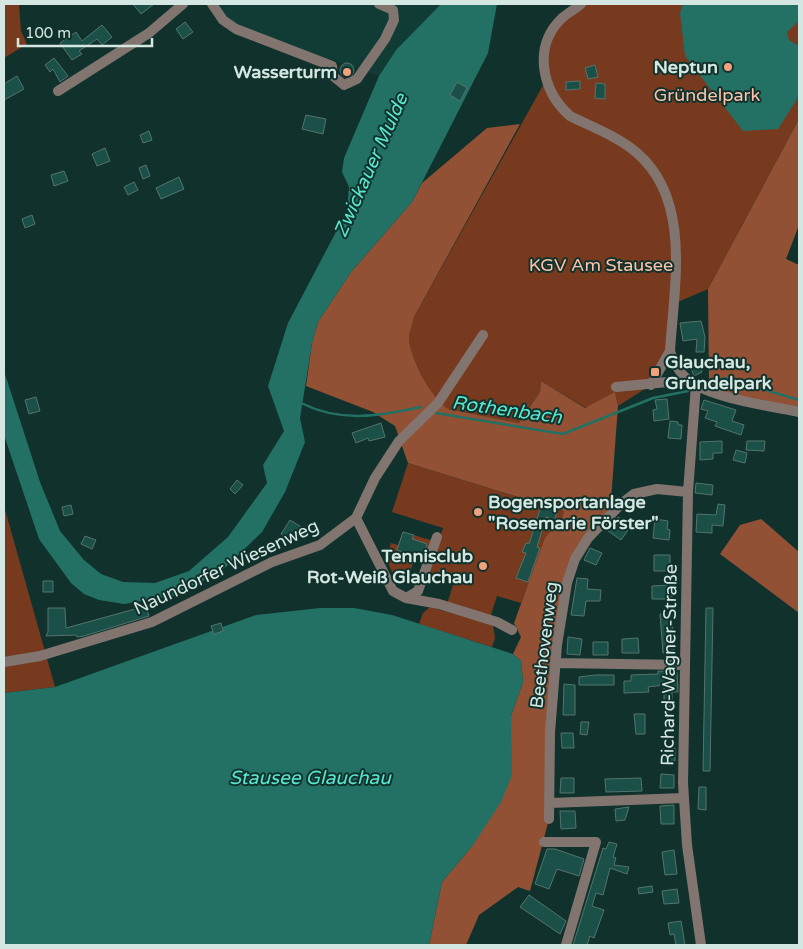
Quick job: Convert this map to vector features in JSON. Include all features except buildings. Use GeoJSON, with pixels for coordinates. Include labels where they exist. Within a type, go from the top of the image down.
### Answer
{"type":"FeatureCollection","features":[{"type":"Feature","properties":{"kind":"street"},"geometry":{"type":"LineString","coordinates":[[58,90],[149,33],[183,4]]}},
{"type":"Feature","properties":{"kind":"street"},"geometry":{"type":"LineString","coordinates":[[212,4],[223,20],[236,29],[332,66],[332,76],[344,85],[357,79],[380,47],[394,20],[395,7],[379,4]]}},
{"type":"Feature","properties":{"kind":"street"},"geometry":{"type":"LineString","coordinates":[[581,4],[562,19],[549,38],[544,57],[546,80],[555,101],[570,116],[636,152],[653,168],[670,200],[675,224],[670,351],[677,369],[692,382],[720,394],[799,412]]}},
{"type":"Feature","properties":{"kind":"street","name":"Naundorfer Wiesenweg"},"geometry":{"type":"LineString","coordinates":[[4,662],[45,655],[152,622],[264,565],[320,545],[356,518],[375,478],[400,441],[413,425],[438,403],[483,335]]}},
{"type":"Feature","properties":{"kind":"street"},"geometry":{"type":"LineString","coordinates":[[651,385],[670,351]]}},
{"type":"Feature","properties":{"kind":"street"},"geometry":{"type":"LineString","coordinates":[[616,387],[692,382]]}},
{"type":"Feature","properties":{"kind":"street","name":"Richard-Wagner-Straße"},"geometry":{"type":"LineString","coordinates":[[692,382],[688,492],[684,798],[686,845],[701,945]]}},
{"type":"Feature","properties":{"kind":"street","name":"Beethovenweg"},"geometry":{"type":"LineString","coordinates":[[549,819],[550,732],[555,663],[567,583],[575,559],[588,538],[620,504],[634,494],[657,489],[688,492]]}},
{"type":"Feature","properties":{"kind":"street"},"geometry":{"type":"LineString","coordinates":[[356,518],[393,591],[406,598],[439,604],[488,619],[512,630]]}},
{"type":"Feature","properties":{"kind":"street"},"geometry":{"type":"LineString","coordinates":[[406,598],[418,592],[437,536]]}},
{"type":"Feature","properties":{"kind":"street"},"geometry":{"type":"LineString","coordinates":[[555,663],[685,665]]}},
{"type":"Feature","properties":{"kind":"street"},"geometry":{"type":"LineString","coordinates":[[550,803],[684,798]]}},
{"type":"Feature","properties":{"kind":"street"},"geometry":{"type":"LineString","coordinates":[[544,842],[596,842],[566,945]]}},
{"type":"Feature","properties":{"kind":"shaded area"},"geometry":{"type":"Polygon","coordinates":[[[216,4],[441,4],[396,50],[379,76],[261,35],[235,23],[223,14],[216,4]]]}},
{"type":"Feature","properties":{"kind":"shaded area"},"geometry":{"type":"Polygon","coordinates":[[[799,119],[799,225],[786,259],[799,265],[799,412],[719,393],[709,382],[708,289],[799,119]]]}},
{"type":"Feature","properties":{"kind":"shaded area"},"geometry":{"type":"Polygon","coordinates":[[[520,124],[414,317],[409,336],[411,348],[429,388],[448,409],[519,423],[540,392],[541,381],[585,408],[615,392],[618,406],[610,514],[588,538],[563,603],[549,819],[530,891],[518,887],[479,915],[466,945],[429,945],[442,882],[473,845],[511,741],[511,716],[523,682],[521,661],[513,654],[521,637],[514,623],[545,538],[562,518],[564,511],[408,463],[395,426],[373,412],[306,386],[312,343],[318,322],[351,272],[412,202],[422,183],[487,128],[520,124]]]}},
{"type":"Feature","properties":{"kind":"shaded area"},"geometry":{"type":"Polygon","coordinates":[[[761,519],[799,552],[799,613],[720,554],[740,525],[761,519]]]}},
{"type":"Feature","properties":{"kind":"green space"},"geometry":{"type":"Polygon","coordinates":[[[4,4],[19,4],[21,31],[27,44],[4,58],[4,4]]]}},
{"type":"Feature","properties":{"kind":"green space"},"geometry":{"type":"Polygon","coordinates":[[[581,4],[799,4],[799,119],[708,289],[673,304],[670,351],[651,385],[618,406],[615,393],[586,408],[541,381],[540,392],[519,423],[447,409],[428,388],[414,357],[409,339],[414,317],[546,80],[549,37],[581,4]]]}},
{"type":"Feature","properties":{"kind":"green space"},"geometry":{"type":"Polygon","coordinates":[[[408,463],[564,511],[562,518],[552,527],[521,603],[497,596],[490,618],[447,604],[454,582],[428,574],[443,528],[392,512],[408,463]]]}},
{"type":"Feature","properties":{"kind":"green space"},"geometry":{"type":"Polygon","coordinates":[[[4,506],[55,687],[4,693],[4,506]]]}},
{"type":"Feature","properties":{"kind":"green space"},"geometry":{"type":"Polygon","coordinates":[[[403,532],[434,541],[427,561],[415,557],[409,576],[392,572],[386,558],[391,543],[398,545],[403,532]]]}},
{"type":"Feature","properties":{"kind":"green space"},"geometry":{"type":"Polygon","coordinates":[[[430,607],[493,625],[495,638],[492,647],[419,624],[423,613],[430,607]]]}},
{"type":"Feature","properties":{"kind":"water","name":"Zwickauer Mulde"},"geometry":{"type":"Polygon","coordinates":[[[441,4],[497,4],[488,53],[412,202],[351,272],[318,322],[312,343],[300,418],[305,442],[285,492],[262,532],[226,567],[180,595],[124,604],[99,600],[84,594],[71,583],[39,539],[4,435],[4,371],[40,482],[60,531],[84,560],[101,574],[123,582],[155,583],[189,571],[228,537],[267,483],[263,465],[284,431],[268,386],[288,323],[347,211],[349,187],[342,172],[344,158],[379,76],[396,50],[441,4]]]}},
{"type":"Feature","properties":{"kind":"water"},"geometry":{"type":"Polygon","coordinates":[[[683,4],[799,4],[799,21],[787,32],[789,40],[799,46],[799,96],[778,129],[743,131],[685,56],[680,13],[683,4]]]}},
{"type":"Feature","properties":{"kind":"water","name":"Stausee Glauchau"},"geometry":{"type":"Polygon","coordinates":[[[320,608],[354,608],[392,615],[513,654],[521,661],[523,682],[511,716],[512,775],[501,802],[473,845],[442,882],[429,945],[4,945],[4,693],[55,687],[256,615],[320,608]]]}},
{"type":"Feature","properties":{"kind":"waterway","name":"Rothenbach"},"geometry":{"type":"LineString","coordinates":[[706,384],[725,378],[799,400]]}},
{"type":"Feature","properties":{"kind":"waterway","name":"Rothenbach"},"geometry":{"type":"LineString","coordinates":[[436,413],[563,434],[653,398],[688,391]]}},
{"type":"Feature","properties":{"kind":"waterway","name":"Rothenbach"},"geometry":{"type":"LineString","coordinates":[[301,403],[331,413],[360,416],[421,407]]}},
{"type":"Feature","properties":{"kind":"place","name":"Neptun"},"geometry":{"type":"Point","coordinates":[728,67]}},
{"type":"Feature","properties":{"kind":"place","name":"Wasserturm"},"geometry":{"type":"Point","coordinates":[347,72]}},
{"type":"Feature","properties":{"kind":"place","name":"Glauchau, Gründelpark"},"geometry":{"type":"Point","coordinates":[655,372]}},
{"type":"Feature","properties":{"kind":"place","name":"Bogensportanlage \"Rosemarie Förster\""},"geometry":{"type":"Point","coordinates":[478,512]}},
{"type":"Feature","properties":{"kind":"place","name":"Tennisclub Rot-Weiß Glauchau"},"geometry":{"type":"Point","coordinates":[483,566]}},
{"type":"Feature","properties":{"kind":"park label","name":"Gründelpark"},"geometry":{"type":"Point","coordinates":[707,95]}},
{"type":"Feature","properties":{"kind":"park label","name":"KGV Am Stausee"},"geometry":{"type":"Point","coordinates":[601,265]}}]}
